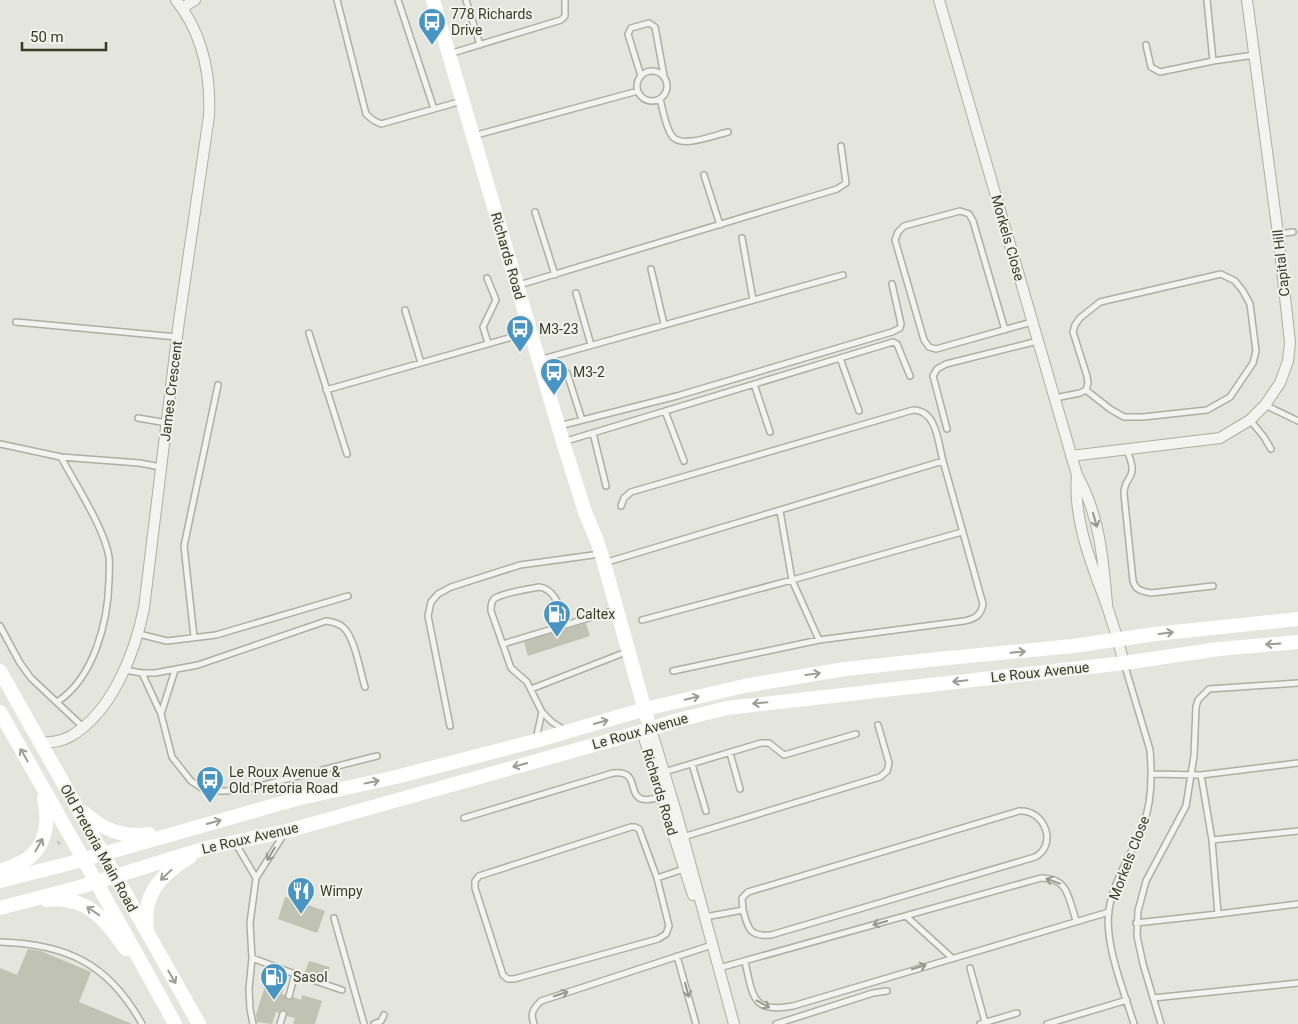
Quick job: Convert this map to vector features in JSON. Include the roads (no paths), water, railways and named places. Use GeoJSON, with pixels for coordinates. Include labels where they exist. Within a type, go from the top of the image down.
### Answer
{"type":"FeatureCollection","features":[{"type":"Feature","properties":{"kind":"main road","name":"Richards Road"},"geometry":{"type":"LineString","coordinates":[[433,0],[516,286],[585,512],[586,529],[598,559],[646,730]]}},
{"type":"Feature","properties":{"kind":"main road","name":"Richards Road"},"geometry":{"type":"LineString","coordinates":[[612,611],[621,654],[640,710]]}},
{"type":"Feature","properties":{"kind":"main road","name":"Le Roux Avenue"},"geometry":{"type":"LineString","coordinates":[[0,880],[300,798],[396,777],[535,741],[640,710],[744,686],[807,675],[919,661],[1073,646],[1118,639],[1298,619]]}},
{"type":"Feature","properties":{"kind":"main road","name":"Le Roux Avenue"},"geometry":{"type":"LineString","coordinates":[[0,908],[80,887],[206,848],[287,831],[678,720],[735,707],[1124,663],[1220,648],[1298,642]]}},
{"type":"Feature","properties":{"kind":"main road","name":"Old Pretoria Main Road"},"geometry":{"type":"LineString","coordinates":[[0,671],[199,1024]]}},
{"type":"Feature","properties":{"kind":"main road","name":"Old Pretoria Main Road"},"geometry":{"type":"LineString","coordinates":[[0,712],[175,1024]]}},
{"type":"Feature","properties":{"kind":"main road"},"geometry":{"type":"LineString","coordinates":[[0,871],[12,867],[33,855],[43,836],[47,822],[47,810],[40,782]]}},
{"type":"Feature","properties":{"kind":"main road"},"geometry":{"type":"LineString","coordinates":[[62,783],[79,809],[104,828],[129,836],[167,835]]}},
{"type":"Feature","properties":{"kind":"main road"},"geometry":{"type":"LineString","coordinates":[[148,935],[146,912],[150,898],[158,883],[166,874],[206,848]]}},
{"type":"Feature","properties":{"kind":"main road"},"geometry":{"type":"LineString","coordinates":[[22,902],[62,900],[79,904],[97,913],[106,921],[164,1005]]}},
{"type":"Feature","properties":{"kind":"street"},"geometry":{"type":"LineString","coordinates":[[179,4],[195,0]]}},
{"type":"Feature","properties":{"kind":"street","name":"Morkels Close"},"geometry":{"type":"LineString","coordinates":[[939,0],[1071,456],[1097,527],[1102,550],[1107,604]]}},
{"type":"Feature","properties":{"kind":"street","name":"Capital Hill"},"geometry":{"type":"LineString","coordinates":[[1071,456],[1220,438],[1250,420],[1265,405],[1280,383],[1288,361],[1290,342],[1278,234],[1247,0]]}},
{"type":"Feature","properties":{"kind":"street","name":"James Crescent"},"geometry":{"type":"LineString","coordinates":[[40,743],[65,739],[90,722],[100,711],[124,670],[139,634],[150,565],[161,467],[210,103],[202,48],[196,31],[179,4]]}},
{"type":"Feature","properties":{"kind":"street","name":"Morkels Close"},"geometry":{"type":"LineString","coordinates":[[1077,475],[1076,490],[1082,530],[1095,574],[1107,604],[1124,663]]}},
{"type":"Feature","properties":{"kind":"street","name":"Richards Road"},"geometry":{"type":"LineString","coordinates":[[646,730],[664,772],[734,1024]]}},
{"type":"Feature","properties":{"kind":"street","name":"Richards Road"},"geometry":{"type":"LineString","coordinates":[[646,730],[662,797],[684,869],[705,921]]}},
{"type":"Feature","properties":{"kind":"lane"},"geometry":{"type":"LineString","coordinates":[[337,0],[366,114],[373,120],[381,124],[462,102]]}},
{"type":"Feature","properties":{"kind":"lane"},"geometry":{"type":"LineString","coordinates":[[398,0],[434,109]]}},
{"type":"Feature","properties":{"kind":"lane"},"geometry":{"type":"LineString","coordinates":[[466,0],[480,45]]}},
{"type":"Feature","properties":{"kind":"lane"},"geometry":{"type":"LineString","coordinates":[[449,54],[560,20],[565,16],[565,0]]}},
{"type":"Feature","properties":{"kind":"lane"},"geometry":{"type":"LineString","coordinates":[[1207,0],[1213,61]]}},
{"type":"Feature","properties":{"kind":"lane"},"geometry":{"type":"LineString","coordinates":[[641,76],[628,34],[631,28],[649,23],[655,27],[664,76],[668,86],[660,99],[655,101],[644,99],[638,91],[638,80],[641,76],[650,71],[655,71],[664,76]]}},
{"type":"Feature","properties":{"kind":"lane"},"geometry":{"type":"LineString","coordinates":[[1146,46],[1151,67],[1160,72],[1254,55]]}},
{"type":"Feature","properties":{"kind":"lane"},"geometry":{"type":"LineString","coordinates":[[472,136],[638,91]]}},
{"type":"Feature","properties":{"kind":"lane"},"geometry":{"type":"LineString","coordinates":[[660,99],[670,132],[673,138],[679,141],[686,142],[728,132]]}},
{"type":"Feature","properties":{"kind":"lane"},"geometry":{"type":"LineString","coordinates":[[516,286],[842,187],[846,183],[841,146]]}},
{"type":"Feature","properties":{"kind":"lane"},"geometry":{"type":"LineString","coordinates":[[704,174],[720,225]]}},
{"type":"Feature","properties":{"kind":"lane"},"geometry":{"type":"LineString","coordinates":[[1006,330],[974,221],[969,214],[960,211],[904,226],[898,232],[895,240],[924,340],[929,347],[936,349],[1006,330],[1032,322]]}},
{"type":"Feature","properties":{"kind":"lane"},"geometry":{"type":"LineString","coordinates":[[535,212],[555,275]]}},
{"type":"Feature","properties":{"kind":"lane"},"geometry":{"type":"LineString","coordinates":[[1278,234],[1293,232]]}},
{"type":"Feature","properties":{"kind":"lane"},"geometry":{"type":"LineString","coordinates":[[742,238],[753,300]]}},
{"type":"Feature","properties":{"kind":"lane"},"geometry":{"type":"LineString","coordinates":[[651,270],[664,324]]}},
{"type":"Feature","properties":{"kind":"lane"},"geometry":{"type":"LineString","coordinates":[[1055,398],[1086,390],[1087,376],[1073,332],[1080,318],[1100,302],[1221,274],[1235,281],[1243,291],[1250,304],[1256,351],[1253,363],[1230,397],[1208,410],[1143,418],[1124,417],[1110,409],[1086,390]]}},
{"type":"Feature","properties":{"kind":"lane"},"geometry":{"type":"LineString","coordinates":[[538,360],[843,275]]}},
{"type":"Feature","properties":{"kind":"lane"},"geometry":{"type":"LineString","coordinates":[[487,278],[496,300],[483,327],[488,343]]}},
{"type":"Feature","properties":{"kind":"lane"},"geometry":{"type":"LineString","coordinates":[[558,427],[677,396],[892,332],[900,328],[901,324],[892,284]]}},
{"type":"Feature","properties":{"kind":"lane"},"geometry":{"type":"LineString","coordinates":[[576,293],[591,344]]}},
{"type":"Feature","properties":{"kind":"lane"},"geometry":{"type":"LineString","coordinates":[[405,310],[421,363]]}},
{"type":"Feature","properties":{"kind":"lane"},"geometry":{"type":"LineString","coordinates":[[16,322],[178,337]]}},
{"type":"Feature","properties":{"kind":"lane"},"geometry":{"type":"LineString","coordinates":[[326,390],[530,331]]}},
{"type":"Feature","properties":{"kind":"lane"},"geometry":{"type":"LineString","coordinates":[[308,333],[347,454]]}},
{"type":"Feature","properties":{"kind":"lane"},"geometry":{"type":"LineString","coordinates":[[947,429],[934,376],[938,369],[946,364],[1038,341]]}},
{"type":"Feature","properties":{"kind":"lane"},"geometry":{"type":"LineString","coordinates":[[563,442],[894,342],[898,344],[910,376]]}},
{"type":"Feature","properties":{"kind":"lane"},"geometry":{"type":"LineString","coordinates":[[840,358],[859,412]]}},
{"type":"Feature","properties":{"kind":"lane"},"geometry":{"type":"LineString","coordinates":[[567,373],[582,420]]}},
{"type":"Feature","properties":{"kind":"lane"},"geometry":{"type":"LineString","coordinates":[[754,384],[770,432]]}},
{"type":"Feature","properties":{"kind":"lane"},"geometry":{"type":"LineString","coordinates":[[194,638],[184,546],[218,385]]}},
{"type":"Feature","properties":{"kind":"lane"},"geometry":{"type":"LineString","coordinates":[[1265,405],[1298,421]]}},
{"type":"Feature","properties":{"kind":"lane"},"geometry":{"type":"LineString","coordinates":[[622,506],[624,498],[632,492],[913,410],[922,412],[933,422],[983,604],[981,612],[976,618],[819,640],[673,671]]}},
{"type":"Feature","properties":{"kind":"lane"},"geometry":{"type":"LineString","coordinates":[[665,411],[684,461]]}},
{"type":"Feature","properties":{"kind":"lane"},"geometry":{"type":"LineString","coordinates":[[138,418],[167,423]]}},
{"type":"Feature","properties":{"kind":"lane"},"geometry":{"type":"LineString","coordinates":[[1250,420],[1271,449]]}},
{"type":"Feature","properties":{"kind":"lane"},"geometry":{"type":"LineString","coordinates":[[593,433],[606,486]]}},
{"type":"Feature","properties":{"kind":"lane"},"geometry":{"type":"LineString","coordinates":[[0,444],[61,457],[139,463],[161,467]]}},
{"type":"Feature","properties":{"kind":"lane"},"geometry":{"type":"LineString","coordinates":[[1127,450],[1132,473],[1124,485],[1124,494],[1135,587],[1141,591],[1151,593],[1213,586]]}},
{"type":"Feature","properties":{"kind":"lane"},"geometry":{"type":"LineString","coordinates":[[57,702],[68,695],[83,674],[95,651],[102,628],[108,594],[110,558],[103,535],[61,457]]}},
{"type":"Feature","properties":{"kind":"lane"},"geometry":{"type":"LineString","coordinates":[[450,726],[428,616],[431,602],[434,598],[451,587],[520,565],[598,559],[780,511],[943,461]]}},
{"type":"Feature","properties":{"kind":"lane"},"geometry":{"type":"LineString","coordinates":[[780,511],[792,580],[819,640]]}},
{"type":"Feature","properties":{"kind":"lane"},"geometry":{"type":"LineString","coordinates":[[642,620],[962,532]]}},
{"type":"Feature","properties":{"kind":"lane"},"geometry":{"type":"LineString","coordinates":[[566,624],[552,593],[547,589],[539,587],[499,596],[493,600],[491,611],[510,668],[527,682],[542,712],[558,727],[567,732]]}},
{"type":"Feature","properties":{"kind":"lane"},"geometry":{"type":"LineString","coordinates":[[139,634],[167,641],[216,635],[348,596]]}},
{"type":"Feature","properties":{"kind":"lane"},"geometry":{"type":"LineString","coordinates":[[503,644],[612,611]]}},
{"type":"Feature","properties":{"kind":"lane"},"geometry":{"type":"LineString","coordinates":[[124,670],[155,673],[198,665],[326,621],[336,622],[345,628],[348,633],[365,687]]}},
{"type":"Feature","properties":{"kind":"lane"},"geometry":{"type":"LineString","coordinates":[[0,626],[20,663],[31,678],[83,726]]}},
{"type":"Feature","properties":{"kind":"lane"},"geometry":{"type":"LineString","coordinates":[[531,689],[621,654]]}},
{"type":"Feature","properties":{"kind":"lane","name":"Morkels Close"},"geometry":{"type":"LineString","coordinates":[[1124,663],[1150,750],[1151,774],[1149,804],[1144,824],[1111,899],[1109,912],[1108,933],[1134,1024]]}},
{"type":"Feature","properties":{"kind":"lane"},"geometry":{"type":"LineString","coordinates":[[161,714],[175,670]]}},
{"type":"Feature","properties":{"kind":"lane"},"geometry":{"type":"LineString","coordinates":[[142,673],[161,714],[172,757],[190,781],[206,790],[248,789],[377,756]]}},
{"type":"Feature","properties":{"kind":"lane"},"geometry":{"type":"LineString","coordinates":[[1161,1024],[1143,964],[1136,923],[1140,898],[1146,881],[1186,806],[1192,774],[1195,738],[1194,716],[1198,700],[1206,691],[1213,689],[1298,683]]}},
{"type":"Feature","properties":{"kind":"lane"},"geometry":{"type":"LineString","coordinates":[[535,741],[539,731],[542,712]]}},
{"type":"Feature","properties":{"kind":"lane"},"geometry":{"type":"LineString","coordinates":[[683,837],[880,777],[887,770],[888,763],[878,725]]}},
{"type":"Feature","properties":{"kind":"lane"},"geometry":{"type":"LineString","coordinates":[[664,772],[761,743],[769,743],[784,756],[856,734]]}},
{"type":"Feature","properties":{"kind":"lane"},"geometry":{"type":"LineString","coordinates":[[730,753],[740,789]]}},
{"type":"Feature","properties":{"kind":"lane"},"geometry":{"type":"LineString","coordinates":[[1151,774],[1201,775],[1298,763]]}},
{"type":"Feature","properties":{"kind":"lane"},"geometry":{"type":"LineString","coordinates":[[692,764],[706,811]]}},
{"type":"Feature","properties":{"kind":"lane"},"geometry":{"type":"LineString","coordinates":[[464,818],[613,772],[628,775],[631,778],[636,795],[640,798],[644,800],[662,797]]}},
{"type":"Feature","properties":{"kind":"lane"},"geometry":{"type":"LineString","coordinates":[[1201,775],[1212,840],[1218,914]]}},
{"type":"Feature","properties":{"kind":"lane"},"geometry":{"type":"LineString","coordinates":[[1019,810],[1035,813],[1046,829],[1047,839],[1044,849],[1040,855],[1035,857],[771,935],[757,935],[751,931],[743,910],[742,898],[748,892],[1019,810]]}},
{"type":"Feature","properties":{"kind":"lane"},"geometry":{"type":"LineString","coordinates":[[635,827],[639,829],[656,878],[669,926],[666,934],[658,939],[514,979],[508,979],[503,976],[475,888],[475,881],[479,876],[635,827]]}},
{"type":"Feature","properties":{"kind":"lane"},"geometry":{"type":"LineString","coordinates":[[253,1024],[249,989],[252,958],[250,923],[256,878],[287,831]]}},
{"type":"Feature","properties":{"kind":"lane"},"geometry":{"type":"LineString","coordinates":[[1212,840],[1298,831]]}},
{"type":"Feature","properties":{"kind":"lane"},"geometry":{"type":"LineString","coordinates":[[235,842],[256,878]]}},
{"type":"Feature","properties":{"kind":"lane"},"geometry":{"type":"LineString","coordinates":[[656,878],[684,869]]}},
{"type":"Feature","properties":{"kind":"lane"},"geometry":{"type":"LineString","coordinates":[[718,968],[1040,878],[1058,880],[1063,885],[1076,920]]}},
{"type":"Feature","properties":{"kind":"lane"},"geometry":{"type":"LineString","coordinates":[[1136,923],[1298,904]]}},
{"type":"Feature","properties":{"kind":"lane"},"geometry":{"type":"LineString","coordinates":[[705,921],[743,910]]}},
{"type":"Feature","properties":{"kind":"lane"},"geometry":{"type":"LineString","coordinates":[[745,962],[756,1000],[769,1008],[777,1009],[1076,920],[1109,912]]}},
{"type":"Feature","properties":{"kind":"lane"},"geometry":{"type":"LineString","coordinates":[[906,916],[951,957]]}},
{"type":"Feature","properties":{"kind":"lane"},"geometry":{"type":"LineString","coordinates":[[334,918],[364,1024]]}},
{"type":"Feature","properties":{"kind":"lane"},"geometry":{"type":"LineString","coordinates":[[0,942],[37,944],[68,953],[90,964],[121,991],[142,1024]]}},
{"type":"Feature","properties":{"kind":"lane"},"geometry":{"type":"LineString","coordinates":[[534,1024],[531,1016],[532,1011],[541,1001],[712,945]]}},
{"type":"Feature","properties":{"kind":"lane"},"geometry":{"type":"LineString","coordinates":[[678,956],[696,1024]]}},
{"type":"Feature","properties":{"kind":"lane"},"geometry":{"type":"LineString","coordinates":[[252,958],[342,990]]}},
{"type":"Feature","properties":{"kind":"lane"},"geometry":{"type":"LineString","coordinates":[[970,968],[983,1023],[1017,1014]]}},
{"type":"Feature","properties":{"kind":"lane"},"geometry":{"type":"LineString","coordinates":[[289,996],[295,974]]}},
{"type":"Feature","properties":{"kind":"lane"},"geometry":{"type":"LineString","coordinates":[[1153,998],[1298,983]]}},
{"type":"Feature","properties":{"kind":"lane"},"geometry":{"type":"LineString","coordinates":[[776,1024],[874,993],[887,991]]}},
{"type":"Feature","properties":{"kind":"lane"},"geometry":{"type":"LineString","coordinates":[[1047,1024],[1126,1000]]}},
{"type":"Feature","properties":{"kind":"lane"},"geometry":{"type":"LineString","coordinates":[[280,1024],[283,1014]]}},
{"type":"Feature","properties":{"kind":"lane"},"geometry":{"type":"LineString","coordinates":[[374,1024],[381,1022],[384,1015]]}},
{"type":"Feature","properties":{"kind":"place","name":"778 Richards Drive"},"geometry":{"type":"Point","coordinates":[432,46]}},
{"type":"Feature","properties":{"kind":"place","name":"M3-23"},"geometry":{"type":"Point","coordinates":[520,353]}},
{"type":"Feature","properties":{"kind":"place","name":"M3-2"},"geometry":{"type":"Point","coordinates":[554,396]}},
{"type":"Feature","properties":{"kind":"place","name":"Caltex"},"geometry":{"type":"Point","coordinates":[557,638]}},
{"type":"Feature","properties":{"kind":"place","name":"Le Roux Avenue & Old Pretoria Road"},"geometry":{"type":"Point","coordinates":[210,804]}},
{"type":"Feature","properties":{"kind":"place","name":"Wimpy"},"geometry":{"type":"Point","coordinates":[301,915]}},
{"type":"Feature","properties":{"kind":"place","name":"Sasol"},"geometry":{"type":"Point","coordinates":[274,1001]}}]}
